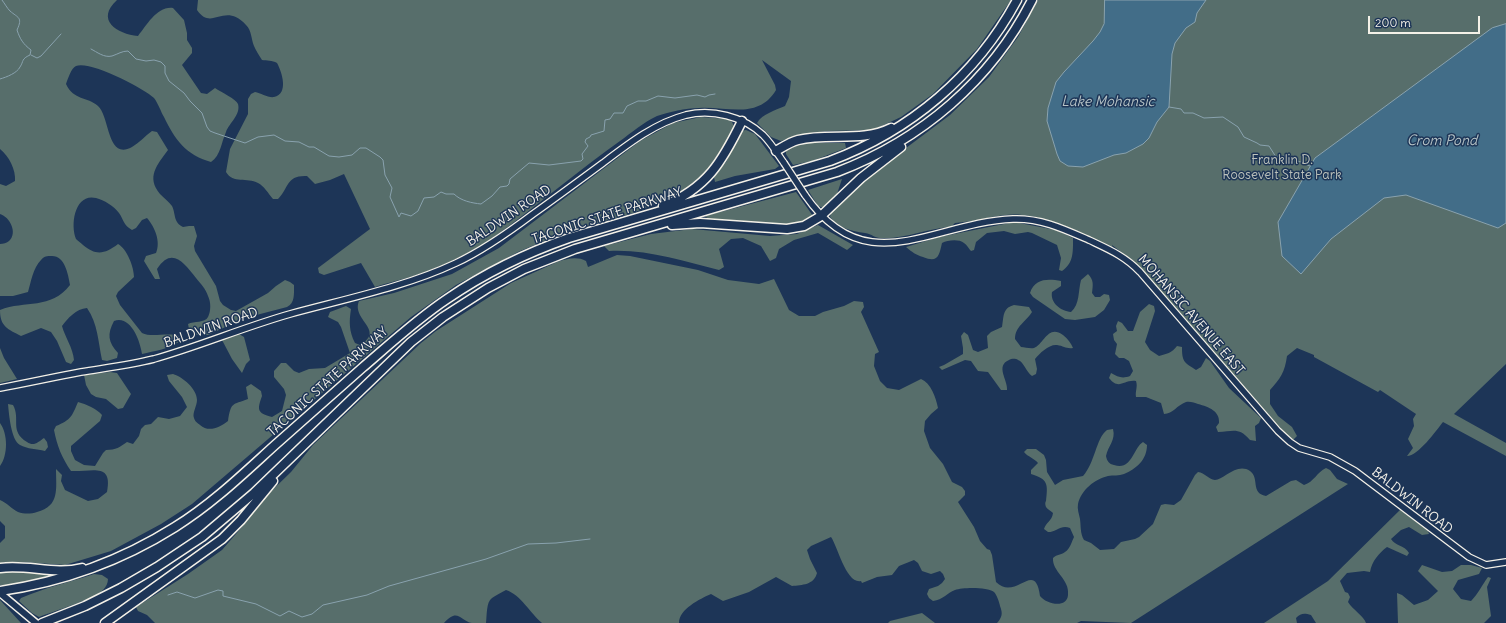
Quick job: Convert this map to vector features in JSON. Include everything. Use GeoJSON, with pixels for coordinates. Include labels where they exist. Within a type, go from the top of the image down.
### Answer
{"type":"FeatureCollection","features":[{"type":"Feature","properties":{"kind":"highway","name":"TACONIC STATE PARKWAY"},"geometry":{"type":"LineString","coordinates":[[0,592],[60,579],[92,569],[165,533],[209,503],[403,332],[446,299],[482,277],[531,253],[569,238],[830,161],[879,139],[925,110],[946,92],[974,63],[999,31],[1018,0]]}},
{"type":"Feature","properties":{"kind":"highway","name":"TACONIC STATE PARKWAY"},"geometry":{"type":"LineString","coordinates":[[45,622],[85,606],[121,588],[191,545],[238,507],[411,342],[454,310],[488,288],[530,267],[575,249],[811,181],[849,167],[898,143],[927,124],[953,102],[982,73],[1000,52],[1015,30],[1032,0]]}},
{"type":"Feature","properties":{"kind":"highway"},"geometry":{"type":"LineString","coordinates":[[627,234],[680,224],[700,223],[794,229],[807,225],[821,216],[861,178],[895,151],[924,131],[953,102]]}},
{"type":"Feature","properties":{"kind":"highway"},"geometry":{"type":"LineString","coordinates":[[776,151],[792,142],[805,138],[863,136],[876,134],[889,129],[925,110]]}},
{"type":"Feature","properties":{"kind":"highway"},"geometry":{"type":"LineString","coordinates":[[621,222],[676,200],[699,185],[723,159],[742,121]]}},
{"type":"Feature","properties":{"kind":"highway"},"geometry":{"type":"LineString","coordinates":[[105,623],[224,537],[241,520],[266,489],[298,455],[312,436]]}},
{"type":"Feature","properties":{"kind":"highway"},"geometry":{"type":"LineString","coordinates":[[0,568],[69,570],[117,558]]}},
{"type":"Feature","properties":{"kind":"main road"},"geometry":{"type":"LineString","coordinates":[[0,592],[36,623]]}},
{"type":"Feature","properties":{"kind":"street","name":"BALDWIN ROAD"},"geometry":{"type":"LineString","coordinates":[[0,388],[151,360],[272,320],[393,286],[439,271],[459,262],[498,240],[627,145],[660,125],[686,115],[703,113],[723,115],[742,121],[761,133],[776,151],[805,195],[829,224],[858,239],[876,243]]}},
{"type":"Feature","properties":{"kind":"street","name":"MOHANSIC AVENUE EAST"},"geometry":{"type":"LineString","coordinates":[[876,243],[894,244],[989,222],[1023,220],[1041,222],[1058,227],[1115,252],[1135,266],[1278,431],[1295,445],[1305,450]]}},
{"type":"Feature","properties":{"kind":"street","name":"BALDWIN ROAD"},"geometry":{"type":"LineString","coordinates":[[1305,450],[1330,457],[1355,471],[1469,557],[1486,565],[1506,562]]}},
{"type":"Feature","properties":{"kind":"green space"},"geometry":{"type":"Polygon","coordinates":[[[0,0],[117,0],[111,7],[108,14],[108,20],[116,29],[130,35],[138,36],[157,13],[167,8],[173,8],[184,20],[187,40],[192,48],[192,53],[182,65],[201,93],[207,94],[215,88],[238,104],[238,112],[224,136],[217,156],[211,162],[202,159],[182,146],[172,133],[154,98],[128,82],[104,71],[83,65],[74,67],[66,84],[77,96],[98,106],[102,111],[113,143],[118,148],[124,150],[132,147],[152,131],[157,132],[168,150],[157,166],[153,177],[156,188],[172,206],[176,220],[180,225],[183,227],[194,226],[197,236],[194,246],[195,251],[216,286],[220,301],[223,305],[236,311],[268,293],[285,280],[294,285],[294,298],[290,305],[245,318],[208,335],[197,335],[193,333],[189,329],[188,324],[207,319],[210,312],[210,301],[203,286],[182,262],[173,258],[162,262],[157,269],[160,279],[155,279],[144,261],[146,256],[156,253],[158,244],[155,230],[147,218],[142,220],[136,228],[132,230],[124,222],[117,210],[112,206],[99,199],[89,198],[83,200],[76,211],[74,218],[74,233],[76,239],[88,249],[96,252],[105,252],[118,244],[121,246],[133,268],[134,277],[118,292],[116,296],[120,305],[142,333],[150,335],[179,336],[180,341],[167,348],[142,354],[137,336],[130,325],[120,320],[114,321],[110,330],[110,341],[118,353],[117,358],[107,361],[102,360],[97,333],[91,314],[87,308],[79,310],[73,314],[62,326],[71,347],[74,360],[71,364],[66,362],[57,341],[51,332],[41,328],[21,336],[3,324],[0,316],[0,310],[55,298],[63,293],[70,285],[67,271],[63,262],[56,257],[47,256],[38,263],[28,292],[13,296],[0,296],[0,244],[8,242],[12,238],[13,230],[7,218],[0,214],[0,184],[6,186],[15,181],[15,177],[11,164],[6,155],[0,149],[0,0]]]}},
{"type":"Feature","properties":{"kind":"green space"},"geometry":{"type":"Polygon","coordinates":[[[198,0],[1011,0],[977,49],[933,94],[901,117],[873,130],[828,131],[803,134],[781,141],[771,137],[757,123],[766,115],[785,106],[789,97],[791,81],[762,60],[775,85],[776,90],[769,99],[760,105],[741,110],[694,108],[657,116],[633,131],[500,233],[482,245],[453,261],[433,269],[375,287],[361,263],[324,275],[319,273],[318,268],[370,229],[344,174],[315,184],[307,176],[300,176],[291,180],[278,199],[273,199],[260,184],[254,181],[232,178],[226,172],[230,149],[248,114],[248,99],[251,94],[255,92],[274,97],[282,92],[283,82],[277,63],[262,60],[255,48],[246,25],[238,18],[231,16],[208,18],[203,16],[197,10],[198,0]]]}},
{"type":"Feature","properties":{"kind":"green space","name":"Franklin D. Roosevelt State Park"},"geometry":{"type":"Polygon","coordinates":[[[1038,0],[1506,0],[1506,364],[1454,414],[1506,443],[1506,456],[1443,422],[1421,448],[1407,456],[1413,448],[1408,439],[1414,426],[1413,419],[1416,414],[1380,390],[1378,392],[1314,357],[1314,355],[1297,348],[1287,356],[1282,375],[1270,390],[1270,404],[1278,416],[1292,427],[1297,436],[1292,441],[1283,433],[1129,258],[1112,245],[1113,248],[1080,232],[1056,223],[1033,216],[1003,215],[955,223],[951,227],[889,238],[878,238],[850,230],[837,224],[830,217],[831,212],[862,181],[950,115],[989,77],[1018,37],[1038,0]]]}},
{"type":"Feature","properties":{"kind":"green space"},"geometry":{"type":"Polygon","coordinates":[[[701,117],[728,119],[734,126],[731,136],[714,165],[681,193],[633,213],[565,232],[518,252],[456,285],[411,317],[192,504],[161,524],[111,551],[65,565],[22,562],[4,562],[0,564],[0,543],[5,538],[5,526],[0,521],[0,500],[20,513],[37,512],[50,506],[56,490],[56,469],[62,475],[61,481],[65,490],[88,501],[98,499],[107,492],[107,476],[104,472],[93,470],[71,471],[62,457],[58,447],[54,430],[56,426],[65,422],[70,417],[78,402],[91,407],[102,415],[100,421],[71,446],[71,451],[75,460],[84,465],[95,466],[106,450],[118,448],[127,442],[133,444],[139,436],[141,429],[145,425],[151,424],[158,417],[169,419],[180,416],[187,407],[182,397],[169,381],[167,375],[173,374],[177,376],[185,381],[195,392],[197,400],[194,418],[207,429],[222,425],[228,421],[231,407],[248,399],[246,387],[251,384],[261,391],[262,396],[259,408],[261,412],[272,417],[282,411],[286,395],[284,389],[274,377],[274,371],[281,363],[286,363],[294,371],[299,373],[309,369],[325,368],[350,353],[338,322],[328,317],[330,312],[346,306],[351,309],[350,322],[352,334],[355,343],[360,345],[367,340],[370,334],[369,329],[359,314],[359,301],[394,293],[452,274],[499,248],[640,141],[673,123],[701,117]]]}},
{"type":"Feature","properties":{"kind":"green space"},"geometry":{"type":"Polygon","coordinates":[[[746,130],[755,134],[779,166],[775,169],[735,176],[715,182],[714,177],[726,162],[741,131],[746,130]]]}},
{"type":"Feature","properties":{"kind":"green space"},"geometry":{"type":"Polygon","coordinates":[[[805,143],[845,143],[846,148],[812,161],[793,165],[786,154],[786,150],[790,147],[805,143]]]}},
{"type":"Feature","properties":{"kind":"green space"},"geometry":{"type":"Polygon","coordinates":[[[842,179],[836,197],[824,208],[818,206],[808,190],[842,179]]]}},
{"type":"Feature","properties":{"kind":"green space"},"geometry":{"type":"Polygon","coordinates":[[[796,192],[813,216],[801,224],[792,225],[711,221],[705,216],[796,192]]]}},
{"type":"Feature","properties":{"kind":"green space"},"geometry":{"type":"Polygon","coordinates":[[[1014,222],[1056,230],[1073,238],[1072,256],[1066,268],[1062,271],[1059,270],[1061,258],[1057,245],[1028,232],[1015,234],[1004,231],[987,233],[976,242],[974,250],[971,251],[962,242],[956,240],[947,241],[942,243],[939,255],[935,259],[928,259],[918,255],[906,247],[939,237],[1014,222]]]}},
{"type":"Feature","properties":{"kind":"green space"},"geometry":{"type":"Polygon","coordinates":[[[818,225],[853,245],[847,250],[818,233],[794,240],[779,249],[776,258],[770,261],[761,246],[743,238],[731,239],[719,249],[724,267],[719,270],[651,254],[609,251],[604,246],[651,234],[692,229],[770,236],[797,234],[818,225]]]}},
{"type":"Feature","properties":{"kind":"green space"},"geometry":{"type":"Polygon","coordinates":[[[617,255],[630,256],[698,270],[728,280],[759,284],[774,279],[789,310],[799,316],[815,316],[854,301],[863,302],[864,307],[861,312],[879,352],[875,354],[874,366],[880,381],[887,388],[899,390],[921,379],[928,384],[932,391],[938,408],[925,421],[924,431],[930,448],[943,464],[952,482],[962,487],[965,491],[965,495],[958,502],[974,527],[980,541],[987,549],[990,550],[996,582],[1003,587],[1011,587],[1029,580],[1034,581],[1037,585],[1040,596],[1051,603],[1060,604],[1067,599],[1068,589],[1053,563],[1053,558],[1067,551],[1074,537],[1070,528],[1067,527],[1048,532],[1044,529],[1053,513],[1045,505],[1047,490],[1046,483],[1041,478],[1031,474],[1031,470],[1038,463],[1024,452],[1027,449],[1036,449],[1044,455],[1047,472],[1055,485],[1063,480],[1083,476],[1087,471],[1100,439],[1107,430],[1113,429],[1114,433],[1113,440],[1106,456],[1108,462],[1112,465],[1125,465],[1143,442],[1147,445],[1145,455],[1137,467],[1124,474],[1103,477],[1089,486],[1082,494],[1078,504],[1081,532],[1084,540],[1100,550],[1114,549],[1121,542],[1139,537],[1153,524],[1161,505],[1174,505],[1181,500],[1198,472],[1215,480],[1235,470],[1245,469],[1253,474],[1258,492],[1266,496],[1291,481],[1296,480],[1304,485],[1307,484],[1326,468],[1330,470],[1337,479],[1348,484],[1131,623],[1081,621],[1077,623],[997,623],[1001,617],[1002,611],[994,592],[981,588],[959,589],[933,601],[927,594],[929,589],[942,583],[945,579],[943,574],[940,571],[931,574],[922,571],[918,563],[914,560],[899,566],[892,575],[877,577],[862,583],[861,581],[856,580],[851,577],[847,571],[831,537],[811,546],[807,550],[817,573],[810,582],[804,585],[792,586],[776,577],[749,592],[723,601],[711,594],[686,609],[682,613],[679,623],[542,623],[521,600],[506,590],[490,600],[486,623],[468,622],[456,615],[449,618],[444,623],[155,623],[147,615],[138,611],[136,607],[188,574],[222,550],[242,527],[259,503],[291,472],[313,445],[421,343],[436,331],[511,283],[557,262],[575,258],[583,259],[586,261],[588,267],[617,255]]]}},
{"type":"Feature","properties":{"kind":"green space"},"geometry":{"type":"Polygon","coordinates":[[[1088,274],[1092,281],[1092,293],[1095,297],[1100,297],[1104,294],[1109,295],[1110,300],[1104,310],[1095,317],[1075,320],[1065,319],[1033,297],[1030,293],[1032,288],[1039,282],[1047,280],[1061,281],[1061,286],[1052,292],[1053,300],[1054,303],[1060,308],[1071,312],[1076,305],[1081,280],[1088,274]]]}},
{"type":"Feature","properties":{"kind":"green space"},"geometry":{"type":"Polygon","coordinates":[[[1149,304],[1154,306],[1155,311],[1145,342],[1150,350],[1159,356],[1171,352],[1177,346],[1182,347],[1182,356],[1184,361],[1196,370],[1201,367],[1206,358],[1210,361],[1229,388],[1261,418],[1259,423],[1255,426],[1256,441],[1250,440],[1239,431],[1218,432],[1216,427],[1219,423],[1218,415],[1213,410],[1206,407],[1192,402],[1186,402],[1170,413],[1164,414],[1161,403],[1146,397],[1136,397],[1136,381],[1116,384],[1109,378],[1111,373],[1125,377],[1130,376],[1133,371],[1129,361],[1124,358],[1119,358],[1115,354],[1117,344],[1114,340],[1113,334],[1117,331],[1116,326],[1118,321],[1122,323],[1128,331],[1133,331],[1140,312],[1149,304]]]}},
{"type":"Feature","properties":{"kind":"green space"},"geometry":{"type":"Polygon","coordinates":[[[1014,305],[1029,307],[1032,312],[1019,327],[1015,335],[1015,339],[1021,347],[1034,348],[1038,346],[1050,333],[1058,332],[1069,341],[1073,348],[1054,345],[1045,349],[1035,359],[1037,369],[1036,374],[1032,376],[1020,361],[1017,359],[1009,360],[1005,363],[1002,369],[1007,390],[1001,390],[988,372],[978,371],[971,361],[965,360],[942,370],[939,367],[963,354],[961,336],[964,332],[968,335],[973,350],[978,352],[988,348],[987,336],[991,332],[1002,327],[1005,311],[1010,306],[1014,305]]]}},
{"type":"Feature","properties":{"kind":"green space"},"geometry":{"type":"Polygon","coordinates":[[[239,334],[244,337],[250,360],[246,364],[242,373],[232,359],[222,340],[239,334]]]}},
{"type":"Feature","properties":{"kind":"green space"},"geometry":{"type":"Polygon","coordinates":[[[0,348],[4,358],[17,379],[0,383],[0,348]]]}},
{"type":"Feature","properties":{"kind":"green space"},"geometry":{"type":"Polygon","coordinates":[[[110,372],[117,373],[131,394],[123,408],[118,409],[106,399],[96,397],[91,394],[86,385],[84,375],[110,372]]]}},
{"type":"Feature","properties":{"kind":"green space"},"geometry":{"type":"Polygon","coordinates":[[[8,404],[13,405],[15,410],[18,434],[27,442],[32,444],[44,438],[48,447],[45,451],[26,447],[17,442],[14,438],[11,426],[8,404]]]}},
{"type":"Feature","properties":{"kind":"green space"},"geometry":{"type":"Polygon","coordinates":[[[0,423],[6,439],[6,450],[0,466],[0,423]]]}},
{"type":"Feature","properties":{"kind":"green space"},"geometry":{"type":"Polygon","coordinates":[[[1402,508],[1427,528],[1429,534],[1422,535],[1409,527],[1401,530],[1391,539],[1407,550],[1409,553],[1407,556],[1387,547],[1376,558],[1372,564],[1370,572],[1364,571],[1347,573],[1340,581],[1345,592],[1348,593],[1350,597],[1348,602],[1366,623],[1316,623],[1311,615],[1301,614],[1296,618],[1297,623],[1264,623],[1328,581],[1402,508]]]}},
{"type":"Feature","properties":{"kind":"green space"},"geometry":{"type":"Polygon","coordinates":[[[1422,565],[1442,572],[1452,571],[1461,565],[1471,565],[1482,568],[1479,574],[1458,580],[1453,589],[1461,599],[1471,601],[1488,577],[1491,578],[1487,587],[1491,616],[1484,623],[1398,623],[1397,593],[1402,595],[1414,605],[1428,600],[1438,591],[1418,571],[1422,565]]]}},
{"type":"Feature","properties":{"kind":"green space"},"geometry":{"type":"Polygon","coordinates":[[[0,570],[45,572],[53,576],[11,585],[0,585],[0,570]]]}},
{"type":"Feature","properties":{"kind":"green space"},"geometry":{"type":"Polygon","coordinates":[[[94,574],[102,575],[108,579],[104,589],[98,594],[39,617],[32,613],[19,601],[21,598],[39,591],[94,574]]]}},
{"type":"Feature","properties":{"kind":"green space"},"geometry":{"type":"Polygon","coordinates":[[[0,600],[21,623],[0,623],[0,600]]]}},
{"type":"Feature","properties":{"kind":"green space"},"geometry":{"type":"Polygon","coordinates":[[[922,613],[935,623],[888,623],[890,621],[922,613]]]}},
{"type":"Feature","properties":{"kind":"water","name":"Lake Mohansic"},"geometry":{"type":"Polygon","coordinates":[[[1105,0],[1206,0],[1197,13],[1195,22],[1186,28],[1175,43],[1172,54],[1169,107],[1157,122],[1149,138],[1143,144],[1126,153],[1114,155],[1083,167],[1068,166],[1060,161],[1057,154],[1047,121],[1048,108],[1056,82],[1100,32],[1104,24],[1105,0]]]}},
{"type":"Feature","properties":{"kind":"water","name":"Crom Pond"},"geometry":{"type":"Polygon","coordinates":[[[1506,24],[1506,223],[1498,228],[1406,195],[1384,198],[1331,239],[1301,274],[1282,256],[1278,222],[1315,158],[1492,28],[1506,24]]]}},
{"type":"Feature","properties":{"kind":"waterway"},"geometry":{"type":"LineString","coordinates":[[0,79],[17,71],[24,59],[30,55],[31,50],[24,43],[18,33],[17,30],[20,23],[19,18],[9,10],[2,0]]}},
{"type":"Feature","properties":{"kind":"waterway"},"geometry":{"type":"LineString","coordinates":[[31,55],[37,58],[41,56],[61,34]]}},
{"type":"Feature","properties":{"kind":"waterway"},"geometry":{"type":"LineString","coordinates":[[91,49],[106,56],[112,56],[128,51],[136,59],[161,62],[165,66],[165,73],[169,81],[184,93],[202,113],[207,127],[210,131],[215,133],[245,143],[258,137],[274,135],[285,141],[299,142],[309,147],[314,147],[329,156],[339,157],[352,155],[360,148],[366,148],[383,160],[385,175],[392,188],[390,197],[399,217],[401,213],[411,216],[418,211],[424,198],[434,197],[441,192],[446,194],[454,194],[463,200],[481,204],[492,196],[500,187],[507,186],[510,179],[529,163],[549,165],[581,161],[583,159],[582,154],[588,146],[585,142],[586,139],[591,135],[604,131],[605,120],[610,119],[614,113],[623,113],[627,106],[638,101],[646,101],[658,96],[675,98],[697,95],[705,97],[715,94]]}},
{"type":"Feature","properties":{"kind":"waterway"},"geometry":{"type":"LineString","coordinates":[[1169,107],[1181,109],[1184,113],[1193,113],[1204,118],[1223,117],[1238,127],[1244,137],[1260,145],[1269,146],[1276,157],[1285,156],[1310,166]]}},
{"type":"Feature","properties":{"kind":"waterway"},"geometry":{"type":"LineString","coordinates":[[168,595],[177,592],[195,598],[218,590],[223,591],[223,596],[256,604],[280,616],[289,611],[302,617],[312,614],[323,605],[367,595],[389,586],[486,559],[528,544],[556,543],[590,539]]}}]}
